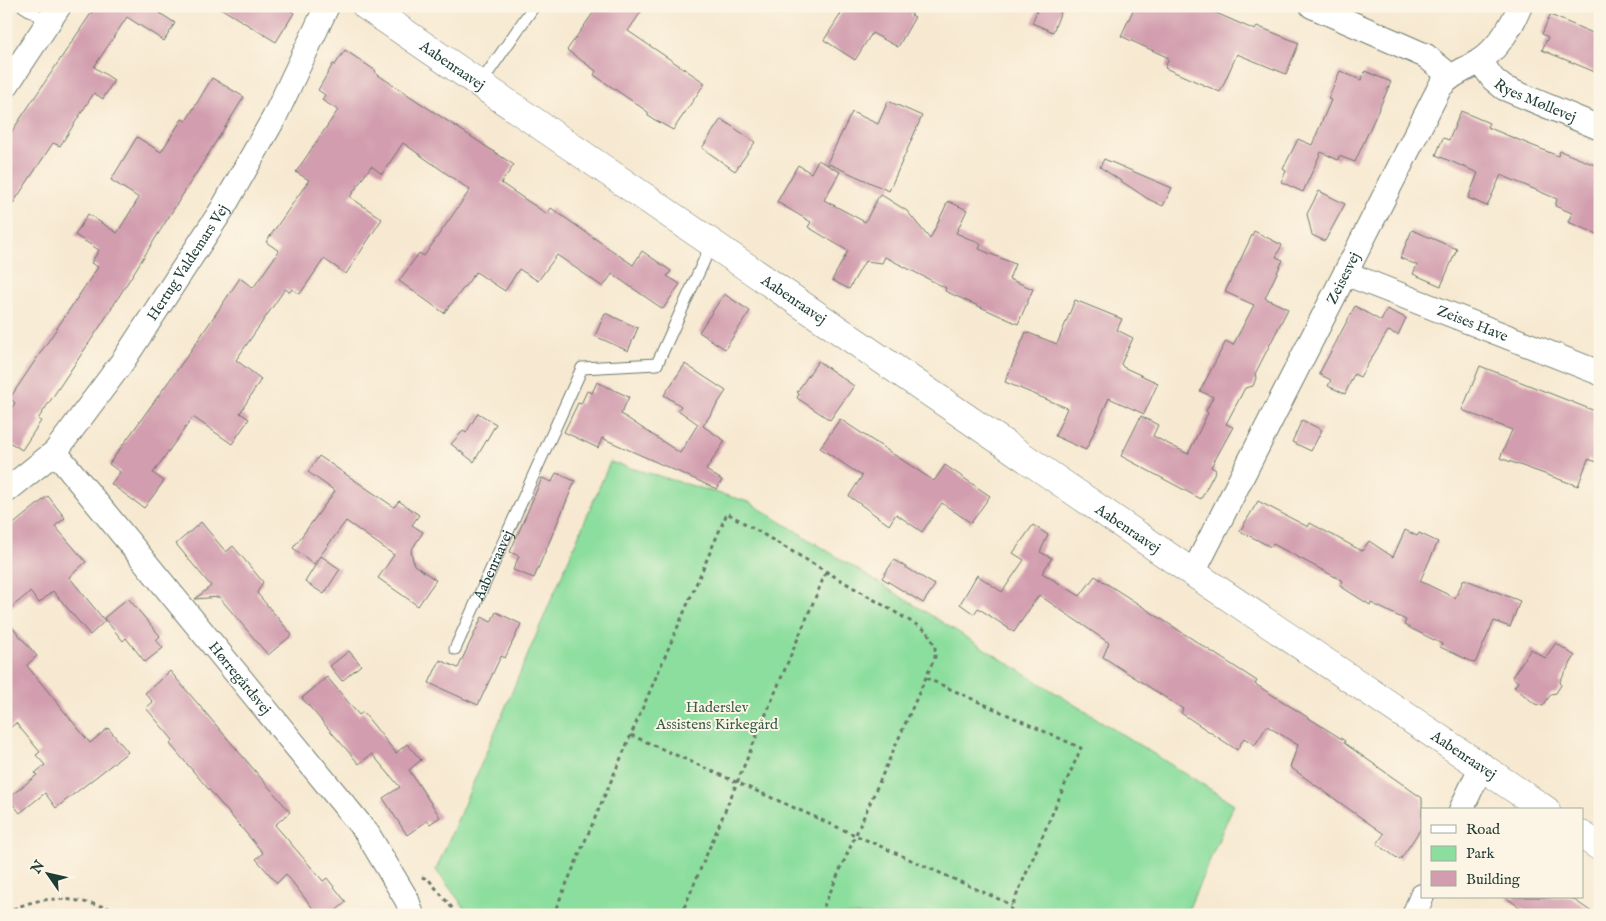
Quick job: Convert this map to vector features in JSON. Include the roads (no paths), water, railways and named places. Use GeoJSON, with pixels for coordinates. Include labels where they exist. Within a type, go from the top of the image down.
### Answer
{"type":"FeatureCollection","features":[{"type":"Feature","properties":{"kind":"street","name":"Hertug Valdemars Vej"},"geometry":{"type":"LineString","coordinates":[[6,491],[55,452],[123,361],[223,208],[274,118],[327,6]]}},
{"type":"Feature","properties":{"kind":"street","name":"Aabenraavej"},"geometry":{"type":"LineString","coordinates":[[366,6],[1192,573],[1482,765],[1543,808]]}},
{"type":"Feature","properties":{"kind":"street"},"geometry":{"type":"LineString","coordinates":[[1312,6],[1426,56],[1450,76]]}},
{"type":"Feature","properties":{"kind":"street","name":"Zeisesvej"},"geometry":{"type":"LineString","coordinates":[[1192,573],[1347,274],[1440,87],[1450,76],[1480,61],[1496,45],[1514,21],[1520,6]]}},
{"type":"Feature","properties":{"kind":"street"},"geometry":{"type":"LineString","coordinates":[[6,86],[54,14]]}},
{"type":"Feature","properties":{"kind":"street","name":"Ryes Møllevej"},"geometry":{"type":"LineString","coordinates":[[1480,61],[1493,79],[1504,88],[1600,128]]}},
{"type":"Feature","properties":{"kind":"street","name":"Zeises Have"},"geometry":{"type":"LineString","coordinates":[[1347,274],[1600,373]]}},
{"type":"Feature","properties":{"kind":"street","name":"Hørregårdsvej"},"geometry":{"type":"LineString","coordinates":[[55,452],[367,833],[407,900],[412,915]]}},
{"type":"Feature","properties":{"kind":"street"},"geometry":{"type":"LineString","coordinates":[[1462,808],[1482,765]]}},
{"type":"Feature","properties":{"kind":"street"},"geometry":{"type":"LineString","coordinates":[[1584,836],[1600,847]]}},
{"type":"Feature","properties":{"kind":"street"},"geometry":{"type":"LineString","coordinates":[[1414,915],[1421,898]]}},
{"type":"Feature","properties":{"kind":"lane"},"geometry":{"type":"LineString","coordinates":[[23,6],[54,14]]}},
{"type":"Feature","properties":{"kind":"lane"},"geometry":{"type":"LineString","coordinates":[[480,84],[534,6]]}},
{"type":"Feature","properties":{"kind":"lane","name":"Aabenraavej"},"geometry":{"type":"LineString","coordinates":[[455,649],[582,368],[657,364],[712,243]]}},
{"type":"Feature","properties":{"kind":"park label","name":"Haderslev Assistens Kirkegård"},"geometry":{"type":"Point","coordinates":[717,716]}}]}
